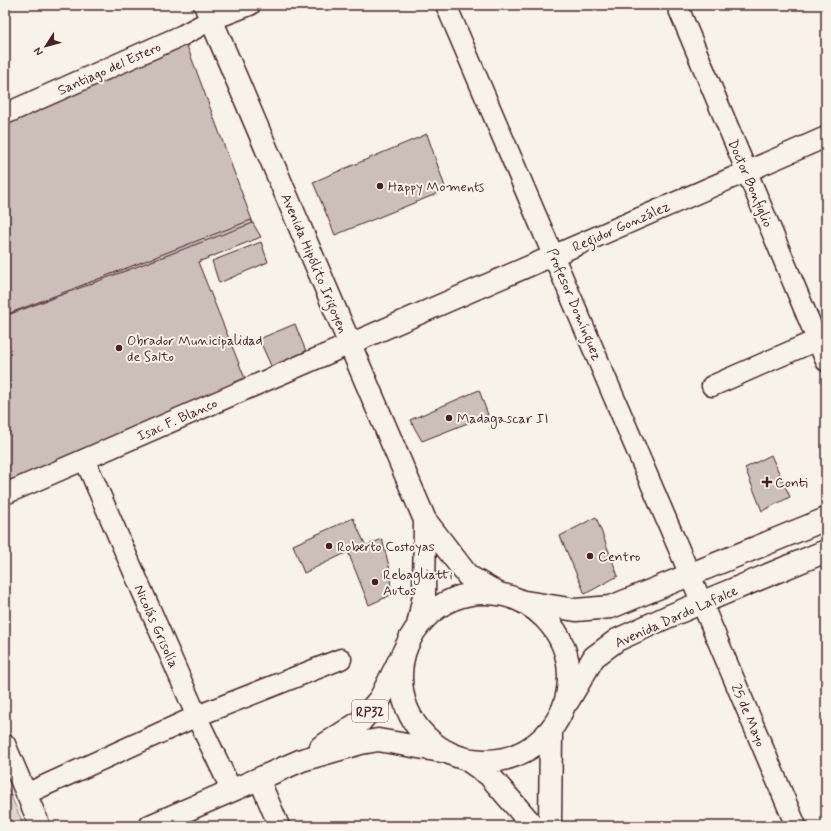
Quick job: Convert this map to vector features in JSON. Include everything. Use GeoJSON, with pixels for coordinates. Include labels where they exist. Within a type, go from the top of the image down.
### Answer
{"type":"FeatureCollection","features":[{"type":"Feature","properties":{"kind":"street","name":"Santiago del Estero"},"geometry":{"type":"LineString","coordinates":[[5,114],[183,35],[208,13],[250,5]]}},
{"type":"Feature","properties":{"kind":"street","name":"Profesor Domínguez"},"geometry":{"type":"LineString","coordinates":[[446,5],[702,604]]}},
{"type":"Feature","properties":{"kind":"street","name":"Doctor Bonfiglio"},"geometry":{"type":"LineString","coordinates":[[677,5],[826,361]]}},
{"type":"Feature","properties":{"kind":"street","name":"Avenida Hipólito Irigoyen"},"geometry":{"type":"LineString","coordinates":[[208,13],[425,520],[468,576],[499,594]]}},
{"type":"Feature","properties":{"kind":"street","name":"Regidor González"},"geometry":{"type":"LineString","coordinates":[[350,344],[826,137]]}},
{"type":"Feature","properties":{"kind":"street"},"geometry":{"type":"LineString","coordinates":[[712,386],[817,340]]}},
{"type":"Feature","properties":{"kind":"street","name":"Isac F. Blanco"},"geometry":{"type":"LineString","coordinates":[[5,494],[350,344]]}},
{"type":"Feature","properties":{"kind":"street","name":"Nicolás Grisolía"},"geometry":{"type":"LineString","coordinates":[[85,460],[197,716],[232,790]]}},
{"type":"Feature","properties":{"kind":"street","name":"RP32"},"geometry":{"type":"LineString","coordinates":[[302,760],[360,722],[380,699],[414,632],[434,610],[454,599],[476,594],[499,594],[522,602],[576,610],[611,607],[826,519]]}},
{"type":"Feature","properties":{"kind":"street","name":"Avenida Hipólito Irigoyen"},"geometry":{"type":"LineString","coordinates":[[414,632],[424,595],[425,520]]}},
{"type":"Feature","properties":{"kind":"street","name":"Avenida Dardo Lafalce"},"geometry":{"type":"LineString","coordinates":[[554,725],[594,657],[617,640],[667,617],[702,604],[826,551]]}},
{"type":"Feature","properties":{"kind":"street","name":"RP32"},"geometry":{"type":"LineString","coordinates":[[150,826],[302,760],[361,743],[378,740],[447,752],[469,761],[497,760],[521,753],[554,725],[567,693],[568,666],[560,640],[544,618],[522,602]]}},
{"type":"Feature","properties":{"kind":"street","name":"25 de Mayo"},"geometry":{"type":"LineString","coordinates":[[702,604],[796,826]]}},
{"type":"Feature","properties":{"kind":"street","name":"RP32"},"geometry":{"type":"LineString","coordinates":[[414,632],[402,662],[402,688],[409,714],[424,736],[447,752]]}},
{"type":"Feature","properties":{"kind":"street"},"geometry":{"type":"LineString","coordinates":[[26,794],[197,716],[341,659]]}},
{"type":"Feature","properties":{"kind":"street"},"geometry":{"type":"LineString","coordinates":[[550,826],[554,725]]}},
{"type":"Feature","properties":{"kind":"street"},"geometry":{"type":"LineString","coordinates":[[5,744],[40,826]]}},
{"type":"Feature","properties":{"kind":"street"},"geometry":{"type":"LineString","coordinates":[[469,761],[489,775],[534,826]]}},
{"type":"Feature","properties":{"kind":"street"},"geometry":{"type":"LineString","coordinates":[[259,779],[279,826]]}},
{"type":"Feature","properties":{"kind":"shaded area"},"geometry":{"type":"Polygon","coordinates":[[[5,782],[24,826],[5,826],[5,782]]]}},
{"type":"Feature","properties":{"kind":"building"},"geometry":{"type":"Polygon","coordinates":[[[183,35],[253,223],[5,316],[5,114],[183,35]]]}},
{"type":"Feature","properties":{"kind":"building","name":"Happy Moments"},"geometry":{"type":"Polygon","coordinates":[[[427,134],[446,190],[335,235],[313,182],[427,134]]]}},
{"type":"Feature","properties":{"kind":"building","name":"Obrador Municipalidad de Salto"},"geometry":{"type":"Polygon","coordinates":[[[251,220],[261,237],[198,262],[246,381],[5,485],[5,315],[251,220]]]}},
{"type":"Feature","properties":{"kind":"building"},"geometry":{"type":"Polygon","coordinates":[[[261,242],[268,262],[219,283],[212,261],[261,242]]]}},
{"type":"Feature","properties":{"kind":"building"},"geometry":{"type":"Polygon","coordinates":[[[295,324],[307,354],[272,368],[259,339],[295,324]]]}},
{"type":"Feature","properties":{"kind":"building","name":"Madagascar II"},"geometry":{"type":"Polygon","coordinates":[[[479,390],[488,415],[422,441],[410,420],[479,390]]]}},
{"type":"Feature","properties":{"kind":"building","name":"Conti"},"geometry":{"type":"Polygon","coordinates":[[[771,455],[790,497],[762,511],[745,468],[771,455]]]}},
{"type":"Feature","properties":{"kind":"building","name":"Centro"},"geometry":{"type":"Polygon","coordinates":[[[596,517],[618,576],[585,594],[560,536],[596,517]]]}},
{"type":"Feature","properties":{"kind":"building","name":"Roberto Costoyas"},"geometry":{"type":"Polygon","coordinates":[[[353,518],[366,546],[348,552],[304,573],[293,545],[353,518]]]}},
{"type":"Feature","properties":{"kind":"building","name":"Rebagliatti Autos"},"geometry":{"type":"Polygon","coordinates":[[[382,539],[390,570],[391,595],[369,605],[348,552],[382,539]]]}},
{"type":"Feature","properties":{"kind":"place","name":"Happy Moments"},"geometry":{"type":"Point","coordinates":[380,186]}},
{"type":"Feature","properties":{"kind":"place","name":"Obrador Municipalidad de Salto"},"geometry":{"type":"Point","coordinates":[119,348]}},
{"type":"Feature","properties":{"kind":"place","name":"Madagascar II"},"geometry":{"type":"Point","coordinates":[449,418]}},
{"type":"Feature","properties":{"kind":"place","name":"Conti"},"geometry":{"type":"Point","coordinates":[767,482]}},
{"type":"Feature","properties":{"kind":"place","name":"Roberto Costoyas"},"geometry":{"type":"Point","coordinates":[329,546]}},
{"type":"Feature","properties":{"kind":"place","name":"Centro"},"geometry":{"type":"Point","coordinates":[590,556]}},
{"type":"Feature","properties":{"kind":"place","name":"Rebagliatti Autos"},"geometry":{"type":"Point","coordinates":[375,582]}}]}
